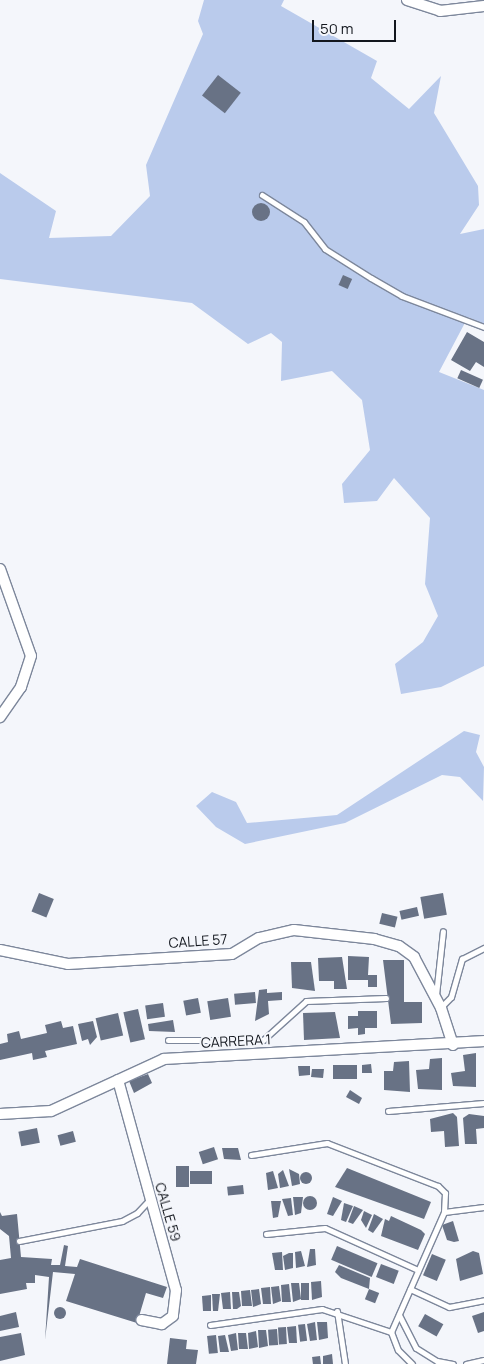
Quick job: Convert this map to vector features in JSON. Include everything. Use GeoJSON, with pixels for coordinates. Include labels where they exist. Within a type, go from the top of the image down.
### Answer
{"type":"FeatureCollection","features":[{"type":"Feature","properties":{"kind":"street"},"geometry":{"type":"LineString","coordinates":[[407,0],[440,11],[484,6]]}},
{"type":"Feature","properties":{"kind":"street"},"geometry":{"type":"LineString","coordinates":[[0,569],[31,656],[20,687],[0,717]]}},
{"type":"Feature","properties":{"kind":"street","name":"CALLE 57"},"geometry":{"type":"LineString","coordinates":[[0,950],[68,964],[232,954],[260,938],[294,930],[399,946],[414,957],[438,1003],[453,1045]]}},
{"type":"Feature","properties":{"kind":"street","name":"CARRERA 1"},"geometry":{"type":"LineString","coordinates":[[0,1114],[51,1111],[164,1059],[453,1045],[484,1041]]}},
{"type":"Feature","properties":{"kind":"street","name":"CALLE 59"},"geometry":{"type":"LineString","coordinates":[[118,1080],[178,1306],[162,1324],[141,1320]]}},
{"type":"Feature","properties":{"kind":"lane"},"geometry":{"type":"LineString","coordinates":[[262,195],[304,222],[325,249],[371,278],[402,296],[484,327]]}},
{"type":"Feature","properties":{"kind":"lane"},"geometry":{"type":"LineString","coordinates":[[443,931],[438,1003],[451,997],[462,959],[484,948]]}},
{"type":"Feature","properties":{"kind":"lane"},"geometry":{"type":"LineString","coordinates":[[168,1040],[262,1040],[306,1001],[386,998]]}},
{"type":"Feature","properties":{"kind":"lane"},"geometry":{"type":"LineString","coordinates":[[262,1040],[264,1054]]}},
{"type":"Feature","properties":{"kind":"lane"},"geometry":{"type":"LineString","coordinates":[[388,1111],[484,1103]]}},
{"type":"Feature","properties":{"kind":"lane"},"geometry":{"type":"LineString","coordinates":[[251,1155],[327,1144],[438,1186],[447,1202],[444,1212],[391,1332],[398,1350],[412,1364]]}},
{"type":"Feature","properties":{"kind":"lane"},"geometry":{"type":"LineString","coordinates":[[19,1241],[122,1221],[137,1213],[150,1199]]}},
{"type":"Feature","properties":{"kind":"lane"},"geometry":{"type":"LineString","coordinates":[[444,1212],[484,1207]]}},
{"type":"Feature","properties":{"kind":"lane"},"geometry":{"type":"LineString","coordinates":[[266,1234],[325,1228],[418,1270]]}},
{"type":"Feature","properties":{"kind":"lane"},"geometry":{"type":"LineString","coordinates":[[410,1289],[449,1307],[484,1300]]}},
{"type":"Feature","properties":{"kind":"lane"},"geometry":{"type":"LineString","coordinates":[[210,1325],[322,1309],[337,1311],[391,1332]]}},
{"type":"Feature","properties":{"kind":"lane"},"geometry":{"type":"LineString","coordinates":[[337,1311],[345,1364]]}},
{"type":"Feature","properties":{"kind":"lane"},"geometry":{"type":"LineString","coordinates":[[398,1315],[416,1348],[437,1363],[453,1364]]}},
{"type":"Feature","properties":{"kind":"lane"},"geometry":{"type":"LineString","coordinates":[[466,1364],[484,1360]]}},
{"type":"Feature","properties":{"kind":"shaded area"},"geometry":{"type":"Polygon","coordinates":[[[204,0],[284,0],[281,6],[377,61],[371,78],[409,109],[441,76],[434,113],[478,186],[479,205],[460,234],[484,229],[484,325],[468,317],[439,372],[484,390],[484,666],[441,687],[401,694],[395,664],[423,642],[438,616],[425,584],[430,518],[394,478],[377,501],[344,503],[342,484],[370,450],[362,400],[332,371],[281,381],[282,342],[271,333],[248,344],[192,303],[0,279],[0,173],[56,211],[49,238],[111,236],[150,196],[146,165],[203,34],[198,21],[204,0]]]}},
{"type":"Feature","properties":{"kind":"shaded area"},"geometry":{"type":"Polygon","coordinates":[[[464,731],[480,735],[476,752],[484,767],[483,801],[460,777],[442,775],[345,823],[245,844],[216,827],[196,806],[212,792],[236,802],[247,823],[337,815],[464,731]]]}},
{"type":"Feature","properties":{"kind":"building"},"geometry":{"type":"Polygon","coordinates":[[[218,75],[241,93],[225,113],[202,95],[218,75]]]}},
{"type":"Feature","properties":{"kind":"building"},"geometry":{"type":"Polygon","coordinates":[[[261,203],[267,206],[270,212],[267,218],[261,221],[255,218],[252,212],[255,206],[261,203]]]}},
{"type":"Feature","properties":{"kind":"building"},"geometry":{"type":"Polygon","coordinates":[[[343,275],[352,279],[348,289],[339,285],[343,275]]]}},
{"type":"Feature","properties":{"kind":"building"},"geometry":{"type":"Polygon","coordinates":[[[467,332],[484,342],[484,367],[476,362],[470,371],[451,360],[467,332]]]}},
{"type":"Feature","properties":{"kind":"building"},"geometry":{"type":"Polygon","coordinates":[[[461,370],[483,380],[479,388],[457,378],[461,370]]]}},
{"type":"Feature","properties":{"kind":"building"},"geometry":{"type":"Polygon","coordinates":[[[39,893],[54,899],[46,918],[32,912],[39,893]]]}},
{"type":"Feature","properties":{"kind":"building"},"geometry":{"type":"Polygon","coordinates":[[[443,893],[447,915],[424,919],[420,897],[443,893]]]}},
{"type":"Feature","properties":{"kind":"building"},"geometry":{"type":"Polygon","coordinates":[[[417,907],[419,916],[401,920],[399,911],[417,907]]]}},
{"type":"Feature","properties":{"kind":"building"},"geometry":{"type":"Polygon","coordinates":[[[382,913],[398,917],[395,928],[379,924],[382,913]]]}},
{"type":"Feature","properties":{"kind":"building"},"geometry":{"type":"Polygon","coordinates":[[[348,956],[369,957],[368,975],[377,975],[377,987],[368,987],[368,980],[348,980],[348,956]]]}},
{"type":"Feature","properties":{"kind":"building"},"geometry":{"type":"Polygon","coordinates":[[[342,957],[347,989],[334,989],[334,981],[319,981],[318,958],[342,957]]]}},
{"type":"Feature","properties":{"kind":"building"},"geometry":{"type":"Polygon","coordinates":[[[383,960],[404,960],[404,1002],[422,1002],[422,1023],[391,1024],[383,960]]]}},
{"type":"Feature","properties":{"kind":"building"},"geometry":{"type":"Polygon","coordinates":[[[291,962],[311,962],[315,991],[292,988],[291,962]]]}},
{"type":"Feature","properties":{"kind":"building"},"geometry":{"type":"Polygon","coordinates":[[[267,989],[267,993],[282,992],[282,1000],[268,1001],[269,1014],[255,1021],[259,990],[267,989]]]}},
{"type":"Feature","properties":{"kind":"building"},"geometry":{"type":"Polygon","coordinates":[[[255,992],[256,1003],[235,1005],[234,994],[255,992]]]}},
{"type":"Feature","properties":{"kind":"building"},"geometry":{"type":"Polygon","coordinates":[[[198,998],[201,1013],[186,1016],[183,1001],[198,998]]]}},
{"type":"Feature","properties":{"kind":"building"},"geometry":{"type":"Polygon","coordinates":[[[228,998],[231,1017],[210,1020],[207,1001],[228,998]]]}},
{"type":"Feature","properties":{"kind":"building"},"geometry":{"type":"Polygon","coordinates":[[[163,1003],[165,1017],[147,1019],[145,1006],[163,1003]]]}},
{"type":"Feature","properties":{"kind":"building"},"geometry":{"type":"Polygon","coordinates":[[[138,1009],[145,1039],[130,1043],[123,1012],[138,1009]]]}},
{"type":"Feature","properties":{"kind":"building"},"geometry":{"type":"Polygon","coordinates":[[[358,1011],[377,1011],[377,1028],[365,1028],[365,1034],[358,1035],[358,1028],[348,1029],[348,1016],[358,1016],[358,1011]]]}},
{"type":"Feature","properties":{"kind":"building"},"geometry":{"type":"Polygon","coordinates":[[[335,1012],[340,1038],[304,1040],[303,1013],[335,1012]]]}},
{"type":"Feature","properties":{"kind":"building"},"geometry":{"type":"Polygon","coordinates":[[[118,1013],[123,1035],[101,1041],[96,1018],[118,1013]]]}},
{"type":"Feature","properties":{"kind":"building"},"geometry":{"type":"Polygon","coordinates":[[[173,1020],[175,1032],[149,1031],[148,1024],[173,1020]]]}},
{"type":"Feature","properties":{"kind":"building"},"geometry":{"type":"Polygon","coordinates":[[[61,1021],[63,1028],[73,1026],[77,1044],[45,1051],[47,1057],[33,1060],[32,1053],[0,1060],[0,1044],[8,1042],[7,1034],[19,1031],[21,1039],[47,1033],[45,1025],[61,1021]]]}},
{"type":"Feature","properties":{"kind":"building"},"geometry":{"type":"Polygon","coordinates":[[[93,1021],[97,1037],[90,1045],[88,1039],[82,1041],[78,1024],[93,1021]]]}},
{"type":"Feature","properties":{"kind":"building"},"geometry":{"type":"Polygon","coordinates":[[[476,1053],[476,1087],[453,1086],[451,1073],[465,1071],[463,1055],[476,1053]]]}},
{"type":"Feature","properties":{"kind":"building"},"geometry":{"type":"Polygon","coordinates":[[[442,1058],[442,1090],[418,1089],[416,1070],[429,1069],[430,1059],[442,1058]]]}},
{"type":"Feature","properties":{"kind":"building"},"geometry":{"type":"Polygon","coordinates":[[[409,1061],[410,1092],[384,1090],[384,1071],[393,1071],[394,1062],[409,1061]]]}},
{"type":"Feature","properties":{"kind":"building"},"geometry":{"type":"Polygon","coordinates":[[[371,1064],[372,1073],[362,1073],[362,1065],[371,1064]]]}},
{"type":"Feature","properties":{"kind":"building"},"geometry":{"type":"Polygon","coordinates":[[[333,1065],[357,1065],[357,1079],[333,1079],[333,1065]]]}},
{"type":"Feature","properties":{"kind":"building"},"geometry":{"type":"Polygon","coordinates":[[[298,1066],[310,1066],[310,1075],[299,1076],[298,1066]]]}},
{"type":"Feature","properties":{"kind":"building"},"geometry":{"type":"Polygon","coordinates":[[[312,1069],[324,1069],[323,1078],[311,1077],[312,1069]]]}},
{"type":"Feature","properties":{"kind":"building"},"geometry":{"type":"Polygon","coordinates":[[[148,1074],[152,1083],[134,1093],[129,1081],[148,1074]]]}},
{"type":"Feature","properties":{"kind":"building"},"geometry":{"type":"Polygon","coordinates":[[[350,1090],[362,1098],[359,1104],[346,1097],[350,1090]]]}},
{"type":"Feature","properties":{"kind":"building"},"geometry":{"type":"Polygon","coordinates":[[[453,1113],[457,1117],[459,1146],[445,1147],[444,1131],[431,1132],[430,1119],[453,1113]]]}},
{"type":"Feature","properties":{"kind":"building"},"geometry":{"type":"Polygon","coordinates":[[[469,1114],[484,1116],[484,1128],[476,1129],[477,1144],[465,1144],[463,1118],[469,1114]]]}},
{"type":"Feature","properties":{"kind":"building"},"geometry":{"type":"Polygon","coordinates":[[[37,1128],[40,1143],[21,1146],[18,1132],[37,1128]]]}},
{"type":"Feature","properties":{"kind":"building"},"geometry":{"type":"Polygon","coordinates":[[[73,1131],[76,1142],[60,1146],[58,1135],[73,1131]]]}},
{"type":"Feature","properties":{"kind":"building"},"geometry":{"type":"Polygon","coordinates":[[[214,1147],[218,1159],[203,1164],[199,1152],[214,1147]]]}},
{"type":"Feature","properties":{"kind":"building"},"geometry":{"type":"Polygon","coordinates":[[[222,1148],[238,1148],[241,1160],[224,1159],[222,1148]]]}},
{"type":"Feature","properties":{"kind":"building"},"geometry":{"type":"Polygon","coordinates":[[[176,1166],[189,1166],[189,1187],[176,1187],[176,1166]]]}},
{"type":"Feature","properties":{"kind":"building"},"geometry":{"type":"Polygon","coordinates":[[[347,1168],[431,1202],[424,1219],[335,1187],[347,1168]]]}},
{"type":"Feature","properties":{"kind":"building"},"geometry":{"type":"Polygon","coordinates":[[[289,1169],[299,1174],[300,1184],[292,1186],[289,1169]]]}},
{"type":"Feature","properties":{"kind":"building"},"geometry":{"type":"Polygon","coordinates":[[[283,1170],[289,1186],[280,1188],[278,1174],[283,1170]]]}},
{"type":"Feature","properties":{"kind":"building"},"geometry":{"type":"Polygon","coordinates":[[[190,1171],[212,1171],[212,1184],[190,1184],[190,1171]]]}},
{"type":"Feature","properties":{"kind":"building"},"geometry":{"type":"Polygon","coordinates":[[[273,1171],[278,1188],[268,1190],[266,1173],[273,1171]]]}},
{"type":"Feature","properties":{"kind":"building"},"geometry":{"type":"Polygon","coordinates":[[[306,1172],[312,1178],[306,1184],[300,1178],[306,1172]]]}},
{"type":"Feature","properties":{"kind":"building"},"geometry":{"type":"Polygon","coordinates":[[[243,1185],[244,1194],[228,1196],[227,1187],[243,1185]]]}},
{"type":"Feature","properties":{"kind":"building"},"geometry":{"type":"Polygon","coordinates":[[[310,1196],[315,1198],[317,1203],[315,1208],[310,1210],[305,1208],[303,1203],[305,1198],[310,1196]]]}},
{"type":"Feature","properties":{"kind":"building"},"geometry":{"type":"Polygon","coordinates":[[[293,1197],[303,1197],[301,1213],[295,1215],[293,1197]]]}},
{"type":"Feature","properties":{"kind":"building"},"geometry":{"type":"Polygon","coordinates":[[[333,1197],[342,1201],[333,1216],[327,1214],[333,1197]]]}},
{"type":"Feature","properties":{"kind":"building"},"geometry":{"type":"Polygon","coordinates":[[[291,1198],[293,1215],[288,1216],[282,1199],[291,1198]]]}},
{"type":"Feature","properties":{"kind":"building"},"geometry":{"type":"Polygon","coordinates":[[[271,1201],[281,1201],[278,1217],[273,1218],[271,1201]]]}},
{"type":"Feature","properties":{"kind":"building"},"geometry":{"type":"Polygon","coordinates":[[[344,1203],[353,1206],[346,1222],[341,1220],[344,1203]]]}},
{"type":"Feature","properties":{"kind":"building"},"geometry":{"type":"Polygon","coordinates":[[[354,1206],[363,1210],[353,1224],[348,1222],[354,1206]]]}},
{"type":"Feature","properties":{"kind":"building"},"geometry":{"type":"Polygon","coordinates":[[[364,1211],[372,1215],[366,1228],[361,1220],[364,1211]]]}},
{"type":"Feature","properties":{"kind":"building"},"geometry":{"type":"Polygon","coordinates":[[[0,1212],[2,1216],[17,1214],[21,1257],[52,1259],[51,1265],[60,1265],[64,1245],[68,1246],[65,1266],[77,1267],[80,1259],[167,1287],[163,1298],[146,1293],[137,1323],[66,1301],[75,1274],[53,1272],[45,1340],[49,1277],[35,1275],[35,1283],[26,1283],[27,1289],[0,1294],[0,1260],[11,1258],[9,1236],[0,1229],[0,1212]]]}},
{"type":"Feature","properties":{"kind":"building"},"geometry":{"type":"Polygon","coordinates":[[[374,1214],[383,1219],[373,1233],[368,1230],[374,1214]]]}},
{"type":"Feature","properties":{"kind":"building"},"geometry":{"type":"Polygon","coordinates":[[[391,1216],[421,1230],[425,1234],[418,1250],[381,1236],[385,1219],[389,1221],[391,1216]]]}},
{"type":"Feature","properties":{"kind":"building"},"geometry":{"type":"Polygon","coordinates":[[[453,1221],[459,1241],[454,1242],[447,1240],[442,1225],[453,1221]]]}},
{"type":"Feature","properties":{"kind":"building"},"geometry":{"type":"Polygon","coordinates":[[[337,1246],[378,1263],[372,1277],[331,1260],[337,1246]]]}},
{"type":"Feature","properties":{"kind":"building"},"geometry":{"type":"Polygon","coordinates":[[[310,1249],[315,1249],[316,1265],[307,1267],[310,1249]]]}},
{"type":"Feature","properties":{"kind":"building"},"geometry":{"type":"Polygon","coordinates":[[[301,1251],[305,1266],[296,1268],[295,1252],[301,1251]]]}},
{"type":"Feature","properties":{"kind":"building"},"geometry":{"type":"Polygon","coordinates":[[[473,1251],[479,1253],[483,1274],[460,1281],[456,1259],[473,1251]]]}},
{"type":"Feature","properties":{"kind":"building"},"geometry":{"type":"Polygon","coordinates":[[[282,1252],[283,1270],[275,1270],[272,1253],[282,1252]]]}},
{"type":"Feature","properties":{"kind":"building"},"geometry":{"type":"Polygon","coordinates":[[[293,1253],[293,1268],[285,1270],[283,1256],[293,1253]]]}},
{"type":"Feature","properties":{"kind":"building"},"geometry":{"type":"Polygon","coordinates":[[[432,1254],[446,1260],[437,1281],[423,1275],[432,1254]]]}},
{"type":"Feature","properties":{"kind":"building"},"geometry":{"type":"Polygon","coordinates":[[[381,1264],[399,1271],[394,1284],[376,1277],[381,1264]]]}},
{"type":"Feature","properties":{"kind":"building"},"geometry":{"type":"Polygon","coordinates":[[[339,1265],[370,1278],[369,1289],[341,1278],[335,1272],[339,1265]]]}},
{"type":"Feature","properties":{"kind":"building"},"geometry":{"type":"Polygon","coordinates":[[[321,1281],[322,1297],[312,1300],[311,1282],[321,1281]]]}},
{"type":"Feature","properties":{"kind":"building"},"geometry":{"type":"Polygon","coordinates":[[[291,1283],[299,1283],[301,1299],[293,1302],[291,1283]]]}},
{"type":"Feature","properties":{"kind":"building"},"geometry":{"type":"Polygon","coordinates":[[[301,1283],[309,1283],[309,1300],[301,1300],[301,1283]]]}},
{"type":"Feature","properties":{"kind":"building"},"geometry":{"type":"Polygon","coordinates":[[[289,1284],[291,1302],[282,1302],[281,1285],[289,1284]]]}},
{"type":"Feature","properties":{"kind":"building"},"geometry":{"type":"Polygon","coordinates":[[[279,1286],[281,1301],[273,1304],[271,1287],[279,1286]]]}},
{"type":"Feature","properties":{"kind":"building"},"geometry":{"type":"Polygon","coordinates":[[[270,1287],[271,1304],[263,1304],[261,1288],[270,1287]]]}},
{"type":"Feature","properties":{"kind":"building"},"geometry":{"type":"Polygon","coordinates":[[[259,1289],[261,1304],[253,1307],[251,1290],[259,1289]]]}},
{"type":"Feature","properties":{"kind":"building"},"geometry":{"type":"Polygon","coordinates":[[[369,1289],[379,1293],[375,1303],[365,1299],[369,1289]]]}},
{"type":"Feature","properties":{"kind":"building"},"geometry":{"type":"Polygon","coordinates":[[[250,1290],[252,1306],[242,1306],[241,1291],[250,1290]]]}},
{"type":"Feature","properties":{"kind":"building"},"geometry":{"type":"Polygon","coordinates":[[[230,1292],[231,1309],[223,1309],[221,1293],[230,1292]]]}},
{"type":"Feature","properties":{"kind":"building"},"geometry":{"type":"Polygon","coordinates":[[[232,1292],[239,1292],[241,1306],[237,1309],[233,1309],[232,1292]]]}},
{"type":"Feature","properties":{"kind":"building"},"geometry":{"type":"Polygon","coordinates":[[[212,1294],[220,1294],[218,1311],[213,1311],[212,1294]]]}},
{"type":"Feature","properties":{"kind":"building"},"geometry":{"type":"Polygon","coordinates":[[[211,1295],[211,1311],[203,1311],[202,1296],[211,1295]]]}},
{"type":"Feature","properties":{"kind":"building"},"geometry":{"type":"Polygon","coordinates":[[[58,1307],[62,1307],[66,1313],[62,1319],[58,1319],[54,1315],[54,1311],[58,1307]]]}},
{"type":"Feature","properties":{"kind":"building"},"geometry":{"type":"Polygon","coordinates":[[[16,1312],[19,1327],[0,1331],[0,1316],[16,1312]]]}},
{"type":"Feature","properties":{"kind":"building"},"geometry":{"type":"Polygon","coordinates":[[[484,1312],[484,1331],[478,1333],[472,1316],[484,1312]]]}},
{"type":"Feature","properties":{"kind":"building"},"geometry":{"type":"Polygon","coordinates":[[[425,1314],[443,1324],[437,1336],[418,1326],[425,1314]]]}},
{"type":"Feature","properties":{"kind":"building"},"geometry":{"type":"Polygon","coordinates":[[[315,1322],[317,1340],[310,1341],[307,1324],[315,1322]]]}},
{"type":"Feature","properties":{"kind":"building"},"geometry":{"type":"Polygon","coordinates":[[[317,1322],[327,1322],[328,1338],[319,1340],[317,1322]]]}},
{"type":"Feature","properties":{"kind":"building"},"geometry":{"type":"Polygon","coordinates":[[[305,1324],[307,1341],[300,1342],[298,1325],[305,1324]]]}},
{"type":"Feature","properties":{"kind":"building"},"geometry":{"type":"Polygon","coordinates":[[[296,1326],[297,1343],[289,1343],[287,1327],[296,1326]]]}},
{"type":"Feature","properties":{"kind":"building"},"geometry":{"type":"Polygon","coordinates":[[[278,1327],[286,1327],[287,1344],[279,1344],[278,1327]]]}},
{"type":"Feature","properties":{"kind":"building"},"geometry":{"type":"Polygon","coordinates":[[[277,1329],[278,1345],[269,1346],[268,1330],[277,1329]]]}},
{"type":"Feature","properties":{"kind":"building"},"geometry":{"type":"Polygon","coordinates":[[[258,1330],[266,1330],[268,1346],[259,1348],[258,1330]]]}},
{"type":"Feature","properties":{"kind":"building"},"geometry":{"type":"Polygon","coordinates":[[[256,1331],[258,1347],[249,1349],[248,1333],[256,1331]]]}},
{"type":"Feature","properties":{"kind":"building"},"geometry":{"type":"Polygon","coordinates":[[[21,1333],[25,1355],[0,1361],[0,1337],[21,1333]]]}},
{"type":"Feature","properties":{"kind":"building"},"geometry":{"type":"Polygon","coordinates":[[[236,1333],[238,1350],[231,1351],[228,1335],[236,1333]]]}},
{"type":"Feature","properties":{"kind":"building"},"geometry":{"type":"Polygon","coordinates":[[[238,1333],[246,1333],[248,1349],[239,1349],[238,1333]]]}},
{"type":"Feature","properties":{"kind":"building"},"geometry":{"type":"Polygon","coordinates":[[[216,1335],[218,1353],[209,1354],[207,1336],[216,1335]]]}},
{"type":"Feature","properties":{"kind":"building"},"geometry":{"type":"Polygon","coordinates":[[[225,1335],[229,1352],[220,1352],[218,1336],[225,1335]]]}},
{"type":"Feature","properties":{"kind":"building"},"geometry":{"type":"Polygon","coordinates":[[[170,1338],[187,1340],[186,1349],[198,1350],[196,1364],[167,1364],[170,1338]]]}},
{"type":"Feature","properties":{"kind":"building"},"geometry":{"type":"Polygon","coordinates":[[[332,1354],[333,1364],[323,1364],[323,1356],[332,1354]]]}},
{"type":"Feature","properties":{"kind":"building"},"geometry":{"type":"Polygon","coordinates":[[[320,1356],[321,1364],[313,1364],[312,1357],[320,1356]]]}}]}
